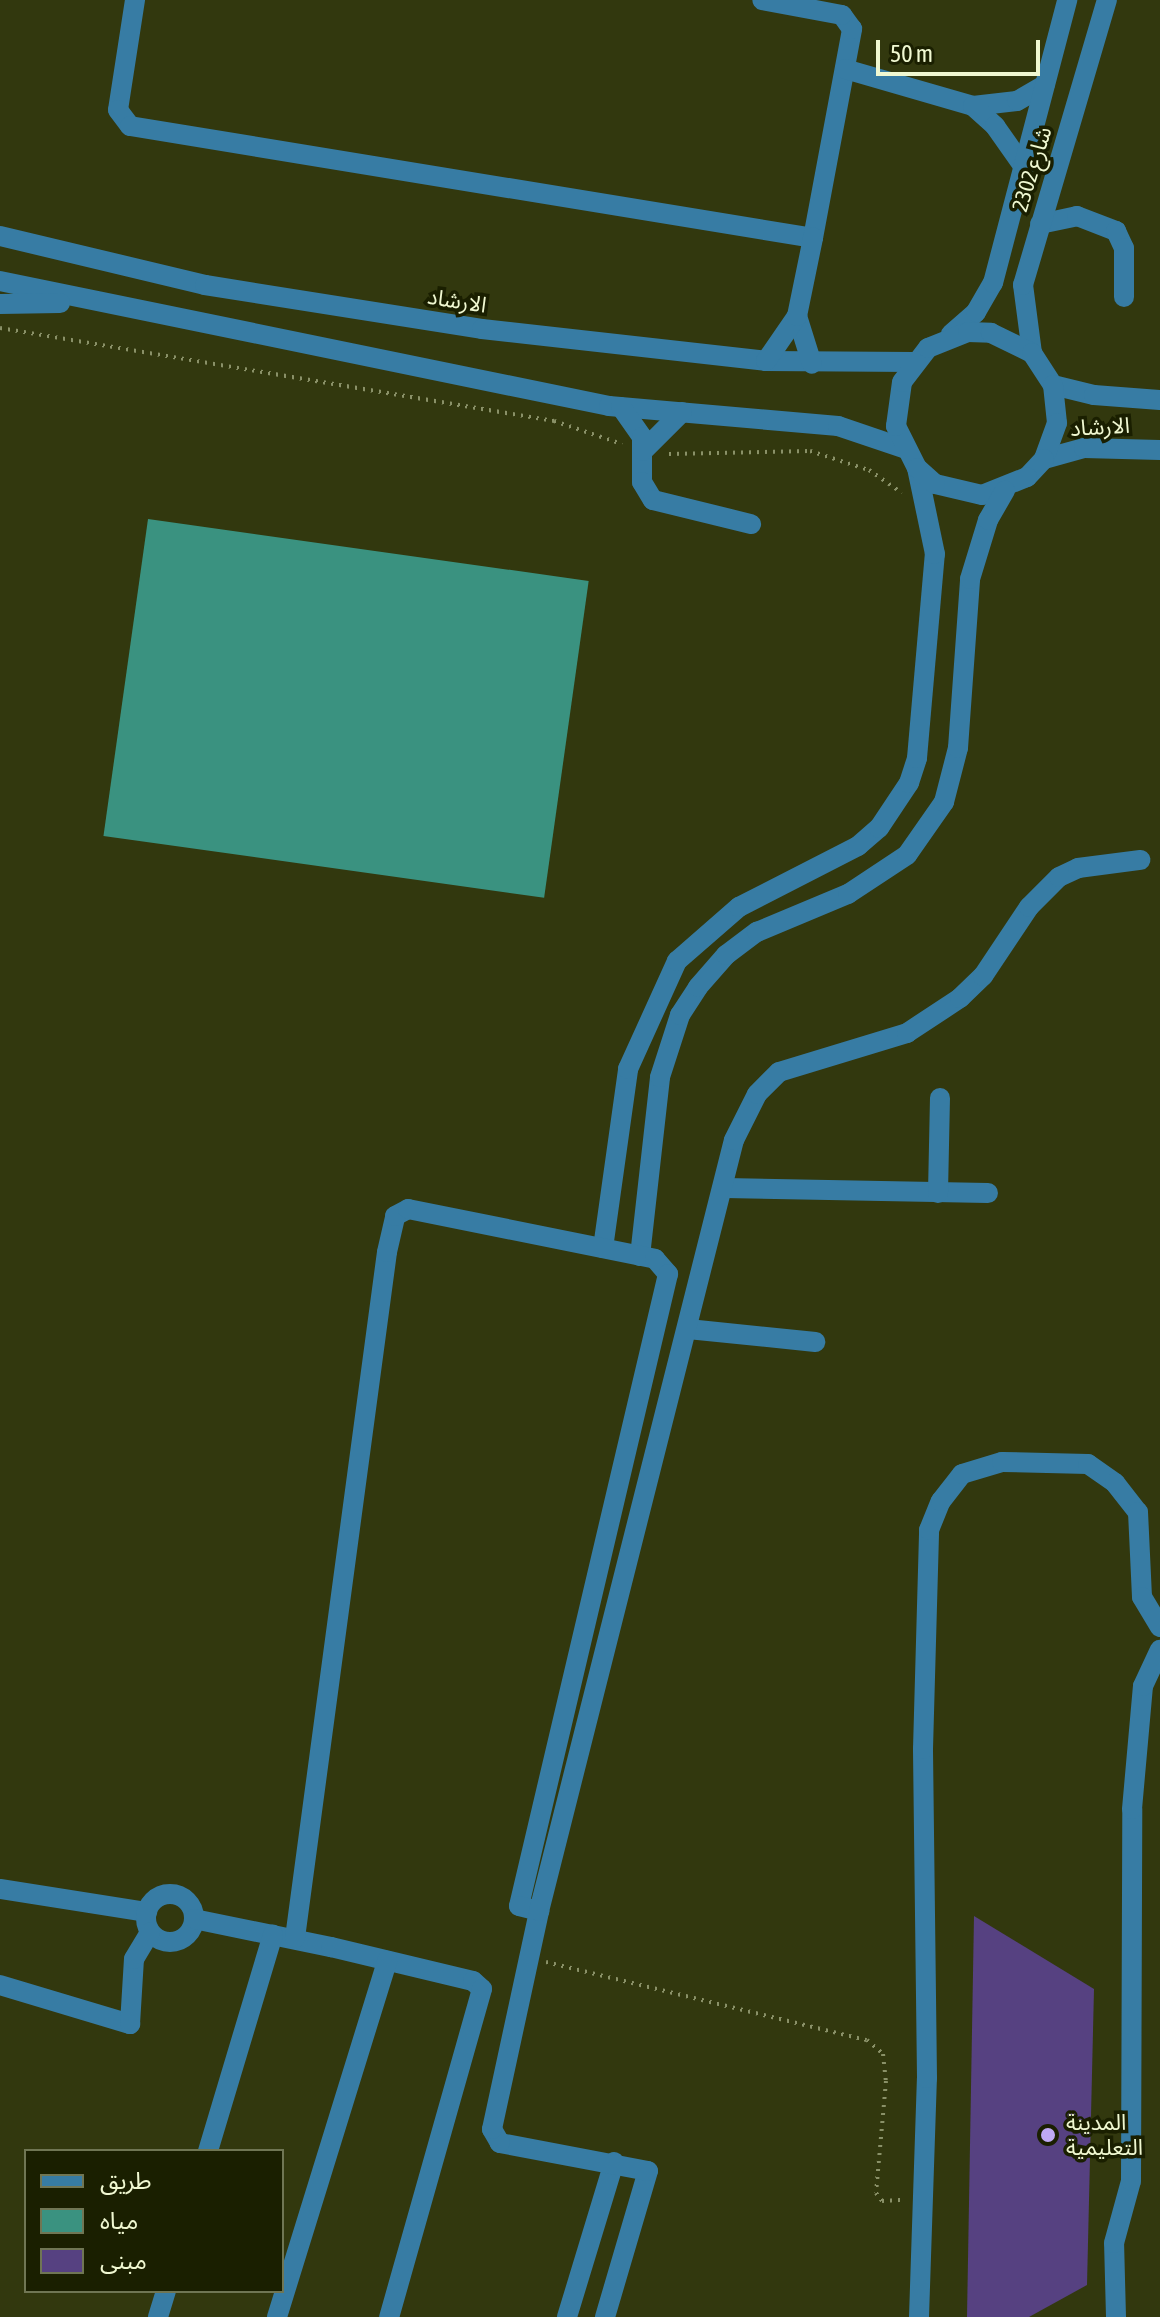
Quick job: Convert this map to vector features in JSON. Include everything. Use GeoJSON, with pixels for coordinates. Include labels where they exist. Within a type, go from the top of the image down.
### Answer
{"type":"FeatureCollection","features":[{"type":"Feature","properties":{"kind":"street"},"geometry":{"type":"LineString","coordinates":[[135,0],[118,110],[130,126],[813,238]]}},
{"type":"Feature","properties":{"kind":"street"},"geometry":{"type":"LineString","coordinates":[[762,0],[842,15],[852,29],[797,316],[766,361]]}},
{"type":"Feature","properties":{"kind":"street","name":"شارع 2302"},"geometry":{"type":"LineString","coordinates":[[946,338],[987,297],[1067,0]]}},
{"type":"Feature","properties":{"kind":"street","name":"شارع 2302"},"geometry":{"type":"LineString","coordinates":[[1032,353],[1023,285],[1107,0]]}},
{"type":"Feature","properties":{"kind":"street"},"geometry":{"type":"LineString","coordinates":[[845,69],[973,106],[1017,101],[1045,85]]}},
{"type":"Feature","properties":{"kind":"street"},"geometry":{"type":"LineString","coordinates":[[973,106],[995,126],[1021,163]]}},
{"type":"Feature","properties":{"kind":"street"},"geometry":{"type":"LineString","coordinates":[[1052,186],[1077,216],[1120,236],[1124,297]]}},
{"type":"Feature","properties":{"kind":"street"},"geometry":{"type":"LineString","coordinates":[[1040,224],[1077,216]]}},
{"type":"Feature","properties":{"kind":"street","name":"الارشاد"},"geometry":{"type":"LineString","coordinates":[[0,236],[220,288],[482,329],[766,361],[812,364],[913,362]]}},
{"type":"Feature","properties":{"kind":"street"},"geometry":{"type":"LineString","coordinates":[[0,281],[621,407],[838,426],[903,448]]}},
{"type":"Feature","properties":{"kind":"street"},"geometry":{"type":"LineString","coordinates":[[0,304],[95,302]]}},
{"type":"Feature","properties":{"kind":"street"},"geometry":{"type":"LineString","coordinates":[[797,316],[812,364]]}},
{"type":"Feature","properties":{"kind":"street"},"geometry":{"type":"LineString","coordinates":[[603,1248],[628,1069],[677,961],[739,907],[858,846],[887,818],[909,783],[917,758],[934,577],[930,513],[917,468],[903,448],[896,404],[913,362],[946,338],[991,333],[1032,353],[1053,385],[1057,423],[1044,459],[1005,490],[988,520],[970,579],[958,748],[944,802],[907,855],[848,894],[757,932],[726,955],[698,987],[680,1015],[660,1077],[640,1256]]}},
{"type":"Feature","properties":{"kind":"street","name":"الارشاد"},"geometry":{"type":"LineString","coordinates":[[1053,385],[1094,395],[1160,400]]}},
{"type":"Feature","properties":{"kind":"street"},"geometry":{"type":"LineString","coordinates":[[621,407],[638,428],[643,451],[642,482],[653,500],[751,524]]}},
{"type":"Feature","properties":{"kind":"street"},"geometry":{"type":"LineString","coordinates":[[643,451],[682,412]]}},
{"type":"Feature","properties":{"kind":"street","name":"الارشاد"},"geometry":{"type":"LineString","coordinates":[[1044,459],[1084,448],[1160,450]]}},
{"type":"Feature","properties":{"kind":"street"},"geometry":{"type":"LineString","coordinates":[[917,468],[958,493],[1005,490]]}},
{"type":"Feature","properties":{"kind":"street"},"geometry":{"type":"LineString","coordinates":[[605,2317],[649,2181],[641,2166],[494,2140],[539,1911],[745,1114],[779,1072],[893,1037],[933,1019],[983,976],[1029,907],[1059,877],[1087,866],[1140,860]]}},
{"type":"Feature","properties":{"kind":"street"},"geometry":{"type":"LineString","coordinates":[[938,1193],[940,1098]]}},
{"type":"Feature","properties":{"kind":"street"},"geometry":{"type":"LineString","coordinates":[[725,1188],[988,1193]]}},
{"type":"Feature","properties":{"kind":"street"},"geometry":{"type":"LineString","coordinates":[[295,1938],[331,1694],[370,1362],[395,1216],[416,1210],[662,1262],[668,1281],[519,1906],[539,1911]]}},
{"type":"Feature","properties":{"kind":"street"},"geometry":{"type":"LineString","coordinates":[[688,1329],[815,1342]]}},
{"type":"Feature","properties":{"kind":"street"},"geometry":{"type":"LineString","coordinates":[[919,2317],[927,2078],[923,1749],[929,1530],[941,1501],[962,1474],[1002,1462],[1088,1464],[1115,1483],[1138,1512],[1142,1597],[1160,1627]]}},
{"type":"Feature","properties":{"kind":"street"},"geometry":{"type":"LineString","coordinates":[[1116,2317],[1114,2243],[1131,2181],[1132,1809],[1143,1686],[1160,1650]]}},
{"type":"Feature","properties":{"kind":"street"},"geometry":{"type":"LineString","coordinates":[[0,1889],[149,1922],[168,1942],[178,1941],[194,1919]]}},
{"type":"Feature","properties":{"kind":"street"},"geometry":{"type":"LineString","coordinates":[[0,1985],[130,2024],[134,1959],[157,1898],[174,1894],[189,1903],[194,1919]]}},
{"type":"Feature","properties":{"kind":"street"},"geometry":{"type":"LineString","coordinates":[[194,1919],[295,1938],[473,1981],[482,1993],[389,2317]]}},
{"type":"Feature","properties":{"kind":"street"},"geometry":{"type":"LineString","coordinates":[[209,2149],[273,1935]]}},
{"type":"Feature","properties":{"kind":"street"},"geometry":{"type":"LineString","coordinates":[[277,2317],[387,1961]]}},
{"type":"Feature","properties":{"kind":"street"},"geometry":{"type":"LineString","coordinates":[[567,2317],[614,2162]]}},
{"type":"Feature","properties":{"kind":"street"},"geometry":{"type":"LineString","coordinates":[[158,2317],[165,2293]]}},
{"type":"Feature","properties":{"kind":"path"},"geometry":{"type":"LineString","coordinates":[[0,328],[554,421],[643,451],[681,455],[790,448],[820,453],[869,470],[930,513]]}},
{"type":"Feature","properties":{"kind":"path"},"geometry":{"type":"LineString","coordinates":[[528,1958],[867,2040],[883,2054],[886,2081],[876,2193],[882,2201],[923,2200]]}},
{"type":"Feature","properties":{"kind":"water"},"geometry":{"type":"Polygon","coordinates":[[[148,519],[589,581],[544,898],[103,836],[148,519]]]}},
{"type":"Feature","properties":{"kind":"building"},"geometry":{"type":"Polygon","coordinates":[[[974,1916],[1094,1989],[1087,2285],[1029,2317],[967,2317],[974,1916]]]}},
{"type":"Feature","properties":{"kind":"place","name":"المدينة التعليمية"},"geometry":{"type":"Point","coordinates":[1048,2135]}}]}
